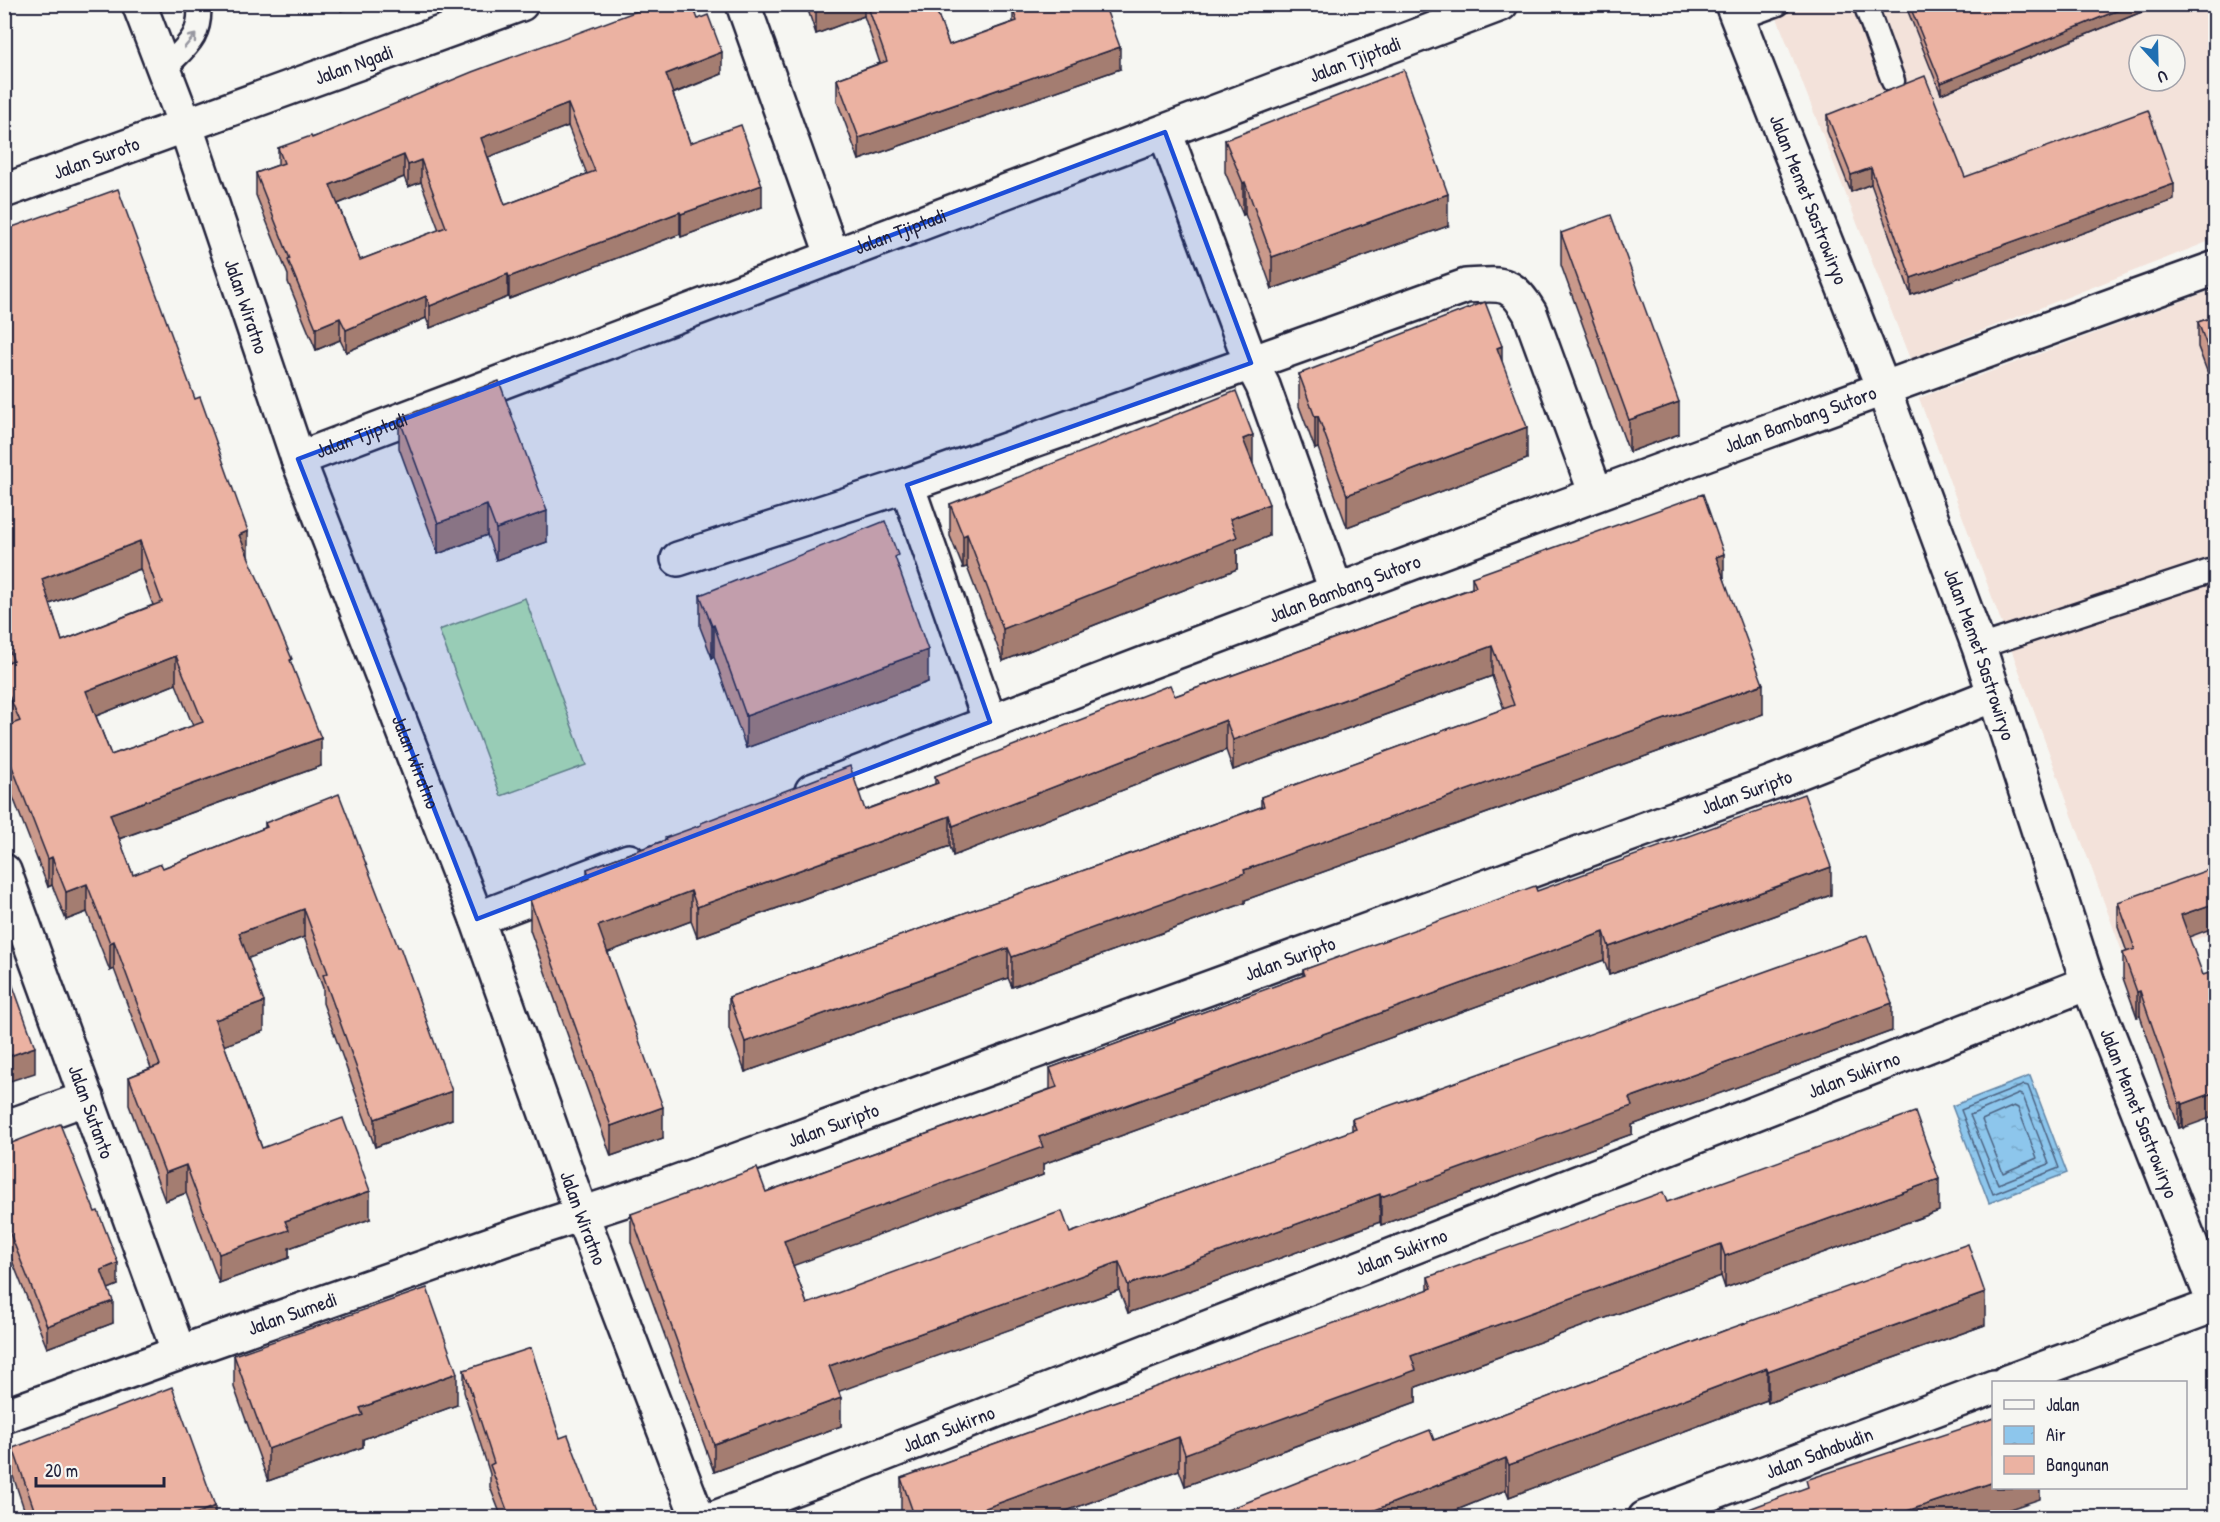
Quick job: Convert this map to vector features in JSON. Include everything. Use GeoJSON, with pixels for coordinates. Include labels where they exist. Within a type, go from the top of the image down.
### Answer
{"type":"FeatureCollection","features":[{"type":"Feature","properties":{"kind":"street","name":"Jalan Wiratno"},"geometry":{"type":"LineString","coordinates":[[139,4],[186,127],[298,459],[477,919],[581,1213],[698,1518]]}},
{"type":"Feature","properties":{"kind":"street","name":"Jalan Ngadi"},"geometry":{"type":"LineString","coordinates":[[186,127],[522,4]]}},
{"type":"Feature","properties":{"kind":"street"},"geometry":{"type":"LineString","coordinates":[[743,4],[833,257]]}},
{"type":"Feature","properties":{"kind":"street","name":"Jalan Tjiptadi"},"geometry":{"type":"LineString","coordinates":[[298,459],[1501,4]]}},
{"type":"Feature","properties":{"kind":"street","name":"Jalan Memet Sastrowiryo"},"geometry":{"type":"LineString","coordinates":[[1735,12],[1883,388],[1996,694],[2088,983],[2215,1306]]}},
{"type":"Feature","properties":{"kind":"street","name":"Jalan Suroto"},"geometry":{"type":"LineString","coordinates":[[4,191],[186,127]]}},
{"type":"Feature","properties":{"kind":"street"},"geometry":{"type":"LineString","coordinates":[[1165,132],[1251,363],[1263,386],[1336,590]]}},
{"type":"Feature","properties":{"kind":"street","name":"Jalan Bambang Sutoro"},"geometry":{"type":"LineString","coordinates":[[780,803],[1336,590],[2216,268]]}},
{"type":"Feature","properties":{"kind":"street"},"geometry":{"type":"LineString","coordinates":[[678,559],[907,484],[1466,286],[1500,284],[1519,293],[1530,313],[1596,494]]}},
{"type":"Feature","properties":{"kind":"street"},"geometry":{"type":"LineString","coordinates":[[907,484],[990,722]]}},
{"type":"Feature","properties":{"kind":"street","name":"Jalan Suripto"},"geometry":{"type":"LineString","coordinates":[[581,1213],[652,1191],[1774,782],[1996,694]]}},
{"type":"Feature","properties":{"kind":"street"},"geometry":{"type":"LineString","coordinates":[[477,919],[659,850]]}},
{"type":"Feature","properties":{"kind":"street","name":"Jalan Sutanto"},"geometry":{"type":"LineString","coordinates":[[4,871],[179,1353]]}},
{"type":"Feature","properties":{"kind":"street","name":"Jalan Sukirno"},"geometry":{"type":"LineString","coordinates":[[715,1518],[859,1464],[2088,983]]}},
{"type":"Feature","properties":{"kind":"street"},"geometry":{"type":"LineString","coordinates":[[4,1128],[87,1098]]}},
{"type":"Feature","properties":{"kind":"street","name":"Jalan Sumedi"},"geometry":{"type":"LineString","coordinates":[[4,1416],[581,1213]]}},
{"type":"Feature","properties":{"kind":"street"},"geometry":{"type":"LineString","coordinates":[[2012,1381],[2215,1306]]}},
{"type":"Feature","properties":{"kind":"street","name":"Jalan Sahabudin"},"geometry":{"type":"LineString","coordinates":[[1645,1518],[1992,1388]]}},
{"type":"Feature","properties":{"kind":"lane"},"geometry":{"type":"LineString","coordinates":[[164,69],[196,35],[200,16],[199,4]]}},
{"type":"Feature","properties":{"kind":"lane"},"geometry":{"type":"LineString","coordinates":[[1735,12],[1778,4]]}},
{"type":"Feature","properties":{"kind":"lane"},"geometry":{"type":"LineString","coordinates":[[1865,4],[1893,81]]}},
{"type":"Feature","properties":{"kind":"lane"},"geometry":{"type":"LineString","coordinates":[[1979,647],[2216,569]]}},
{"type":"Feature","properties":{"kind":"highlighted area"},"geometry":{"type":"Polygon","coordinates":[[[1165,132],[1251,363],[907,485],[990,722],[477,919],[298,459],[1165,132]]]}},
{"type":"Feature","properties":{"kind":"shaded area"},"geometry":{"type":"Polygon","coordinates":[[[1772,5],[2215,5],[2215,239],[1910,359],[1772,5]]]}},
{"type":"Feature","properties":{"kind":"shaded area"},"geometry":{"type":"Polygon","coordinates":[[[2215,289],[2215,932],[2127,965],[1919,398],[2215,289]]]}},
{"type":"Feature","properties":{"kind":"green space"},"geometry":{"type":"Polygon","coordinates":[[[525,598],[586,765],[501,796],[439,630],[525,598]]]}},
{"type":"Feature","properties":{"kind":"water"},"geometry":{"type":"Polygon","coordinates":[[[2030,1076],[2067,1173],[1989,1203],[1952,1106],[2030,1076]]]}},
{"type":"Feature","properties":{"kind":"building"},"geometry":{"type":"Polygon","coordinates":[[[656,4],[692,4],[698,19],[708,15],[722,52],[666,74],[690,143],[741,125],[762,185],[681,214],[680,212],[509,277],[508,274],[430,306],[426,296],[346,330],[340,318],[316,328],[256,173],[284,163],[278,148],[311,136],[312,138],[472,72],[656,4]],[[568,104],[481,138],[505,205],[595,171],[568,104]],[[404,155],[330,185],[360,260],[446,227],[421,160],[408,165],[404,155]]]}},
{"type":"Feature","properties":{"kind":"building"},"geometry":{"type":"Polygon","coordinates":[[[814,4],[836,4],[816,11],[814,4]]]}},
{"type":"Feature","properties":{"kind":"building"},"geometry":{"type":"Polygon","coordinates":[[[867,4],[934,4],[949,45],[1017,21],[1013,10],[1028,4],[1104,4],[1120,47],[859,138],[837,79],[887,61],[867,4]]]}},
{"type":"Feature","properties":{"kind":"building"},"geometry":{"type":"Polygon","coordinates":[[[1909,4],[2133,4],[1941,83],[1909,4]]]}},
{"type":"Feature","properties":{"kind":"building"},"geometry":{"type":"Polygon","coordinates":[[[1404,70],[1448,194],[1272,257],[1245,182],[1243,183],[1225,140],[1404,70]]]}},
{"type":"Feature","properties":{"kind":"building"},"geometry":{"type":"Polygon","coordinates":[[[1925,76],[1965,177],[2148,110],[2174,184],[1911,278],[1871,168],[1851,175],[1827,115],[1925,76]]]}},
{"type":"Feature","properties":{"kind":"building"},"geometry":{"type":"Polygon","coordinates":[[[118,189],[195,399],[200,397],[248,531],[239,535],[292,659],[290,660],[321,738],[110,814],[133,875],[161,864],[163,868],[267,827],[265,823],[339,794],[398,947],[400,947],[452,1091],[375,1119],[323,975],[328,973],[304,909],[239,933],[264,1002],[215,1020],[262,1148],[343,1118],[370,1191],[285,1221],[289,1230],[219,1254],[186,1165],[165,1173],[129,1077],[160,1065],[114,941],[110,943],[87,884],[66,892],[52,857],[48,859],[4,746],[4,727],[20,721],[4,684],[4,664],[13,660],[4,635],[4,230],[118,189]],[[140,541],[42,579],[62,641],[162,602],[140,541]],[[176,656],[86,691],[111,755],[203,722],[176,656]]]}},
{"type":"Feature","properties":{"kind":"building"},"geometry":{"type":"Polygon","coordinates":[[[1611,215],[1679,402],[1629,420],[1561,233],[1611,215]]]}},
{"type":"Feature","properties":{"kind":"building"},"geometry":{"type":"Polygon","coordinates":[[[1485,302],[1502,346],[1497,348],[1527,427],[1347,495],[1318,416],[1315,417],[1299,374],[1485,302]]]}},
{"type":"Feature","properties":{"kind":"building"},"geometry":{"type":"Polygon","coordinates":[[[2216,316],[2216,370],[2198,322],[2216,316]]]}},
{"type":"Feature","properties":{"kind":"building"},"geometry":{"type":"Polygon","coordinates":[[[499,381],[547,511],[496,529],[487,505],[438,523],[399,418],[499,381]]]}},
{"type":"Feature","properties":{"kind":"building"},"geometry":{"type":"Polygon","coordinates":[[[1236,391],[1253,435],[1243,439],[1269,504],[1230,519],[1237,537],[1003,629],[967,534],[963,536],[950,504],[1236,391]]]}},
{"type":"Feature","properties":{"kind":"building"},"geometry":{"type":"Polygon","coordinates":[[[1703,494],[1724,554],[1716,557],[1763,684],[1244,870],[1245,873],[1012,957],[1008,948],[745,1042],[729,997],[1264,806],[1261,797],[1514,705],[1492,646],[1233,740],[1226,720],[953,826],[950,816],[697,907],[691,891],[598,926],[663,1107],[611,1126],[530,900],[590,878],[587,869],[666,840],[665,838],[701,825],[701,823],[850,766],[865,810],[938,783],[935,776],[1170,685],[1175,696],[1476,587],[1472,577],[1703,494]]]}},
{"type":"Feature","properties":{"kind":"building"},"geometry":{"type":"Polygon","coordinates":[[[885,521],[898,555],[895,557],[928,650],[746,716],[714,625],[712,626],[700,595],[885,521]]]}},
{"type":"Feature","properties":{"kind":"building"},"geometry":{"type":"Polygon","coordinates":[[[1804,794],[1831,867],[1609,947],[1604,932],[1039,1137],[1043,1147],[784,1241],[807,1304],[1062,1211],[1070,1233],[1356,1129],[1352,1119],[1867,935],[1892,1003],[1629,1098],[1632,1106],[1128,1285],[1119,1262],[829,1366],[841,1398],[714,1444],[631,1214],[757,1168],[766,1192],[1057,1087],[1050,1068],[1305,975],[1303,970],[1535,886],[1537,891],[1804,794]]]}},
{"type":"Feature","properties":{"kind":"building"},"geometry":{"type":"Polygon","coordinates":[[[2216,867],[2216,903],[2181,915],[2203,975],[2209,973],[2216,991],[2216,1092],[2183,1104],[2179,1103],[2140,991],[2137,992],[2123,953],[2135,949],[2118,902],[2216,867]]]}},
{"type":"Feature","properties":{"kind":"building"},"geometry":{"type":"Polygon","coordinates":[[[4,961],[35,1047],[4,1058],[4,961]]]}},
{"type":"Feature","properties":{"kind":"building"},"geometry":{"type":"Polygon","coordinates":[[[1915,1112],[1939,1179],[1725,1256],[1721,1244],[1411,1356],[1416,1370],[1185,1454],[1179,1437],[958,1518],[915,1518],[901,1478],[1432,1288],[1428,1277],[1663,1192],[1667,1202],[1915,1112]]]}},
{"type":"Feature","properties":{"kind":"building"},"geometry":{"type":"Polygon","coordinates":[[[60,1124],[118,1263],[101,1270],[113,1301],[47,1326],[4,1221],[4,1146],[60,1124]]]}},
{"type":"Feature","properties":{"kind":"building"},"geometry":{"type":"Polygon","coordinates":[[[2216,1187],[2216,1200],[2212,1189],[2216,1187]]]}},
{"type":"Feature","properties":{"kind":"building"},"geometry":{"type":"Polygon","coordinates":[[[1968,1244],[1985,1293],[1768,1371],[1767,1368],[1509,1465],[1506,1458],[1355,1518],[1207,1518],[1430,1430],[1434,1440],[1726,1330],[1968,1244]]]}},
{"type":"Feature","properties":{"kind":"building"},"geometry":{"type":"Polygon","coordinates":[[[427,1288],[457,1373],[360,1408],[363,1415],[268,1449],[234,1355],[427,1288]]]}},
{"type":"Feature","properties":{"kind":"building"},"geometry":{"type":"Polygon","coordinates":[[[531,1348],[560,1438],[568,1435],[599,1518],[510,1518],[490,1465],[494,1463],[464,1370],[531,1348]]]}},
{"type":"Feature","properties":{"kind":"building"},"geometry":{"type":"Polygon","coordinates":[[[172,1387],[215,1506],[185,1518],[118,1518],[117,1514],[108,1518],[37,1518],[13,1448],[172,1387]]]}},
{"type":"Feature","properties":{"kind":"building"},"geometry":{"type":"Polygon","coordinates":[[[1992,1419],[1992,1483],[1886,1518],[1725,1518],[1808,1487],[1806,1480],[1992,1419]]]}}]}
